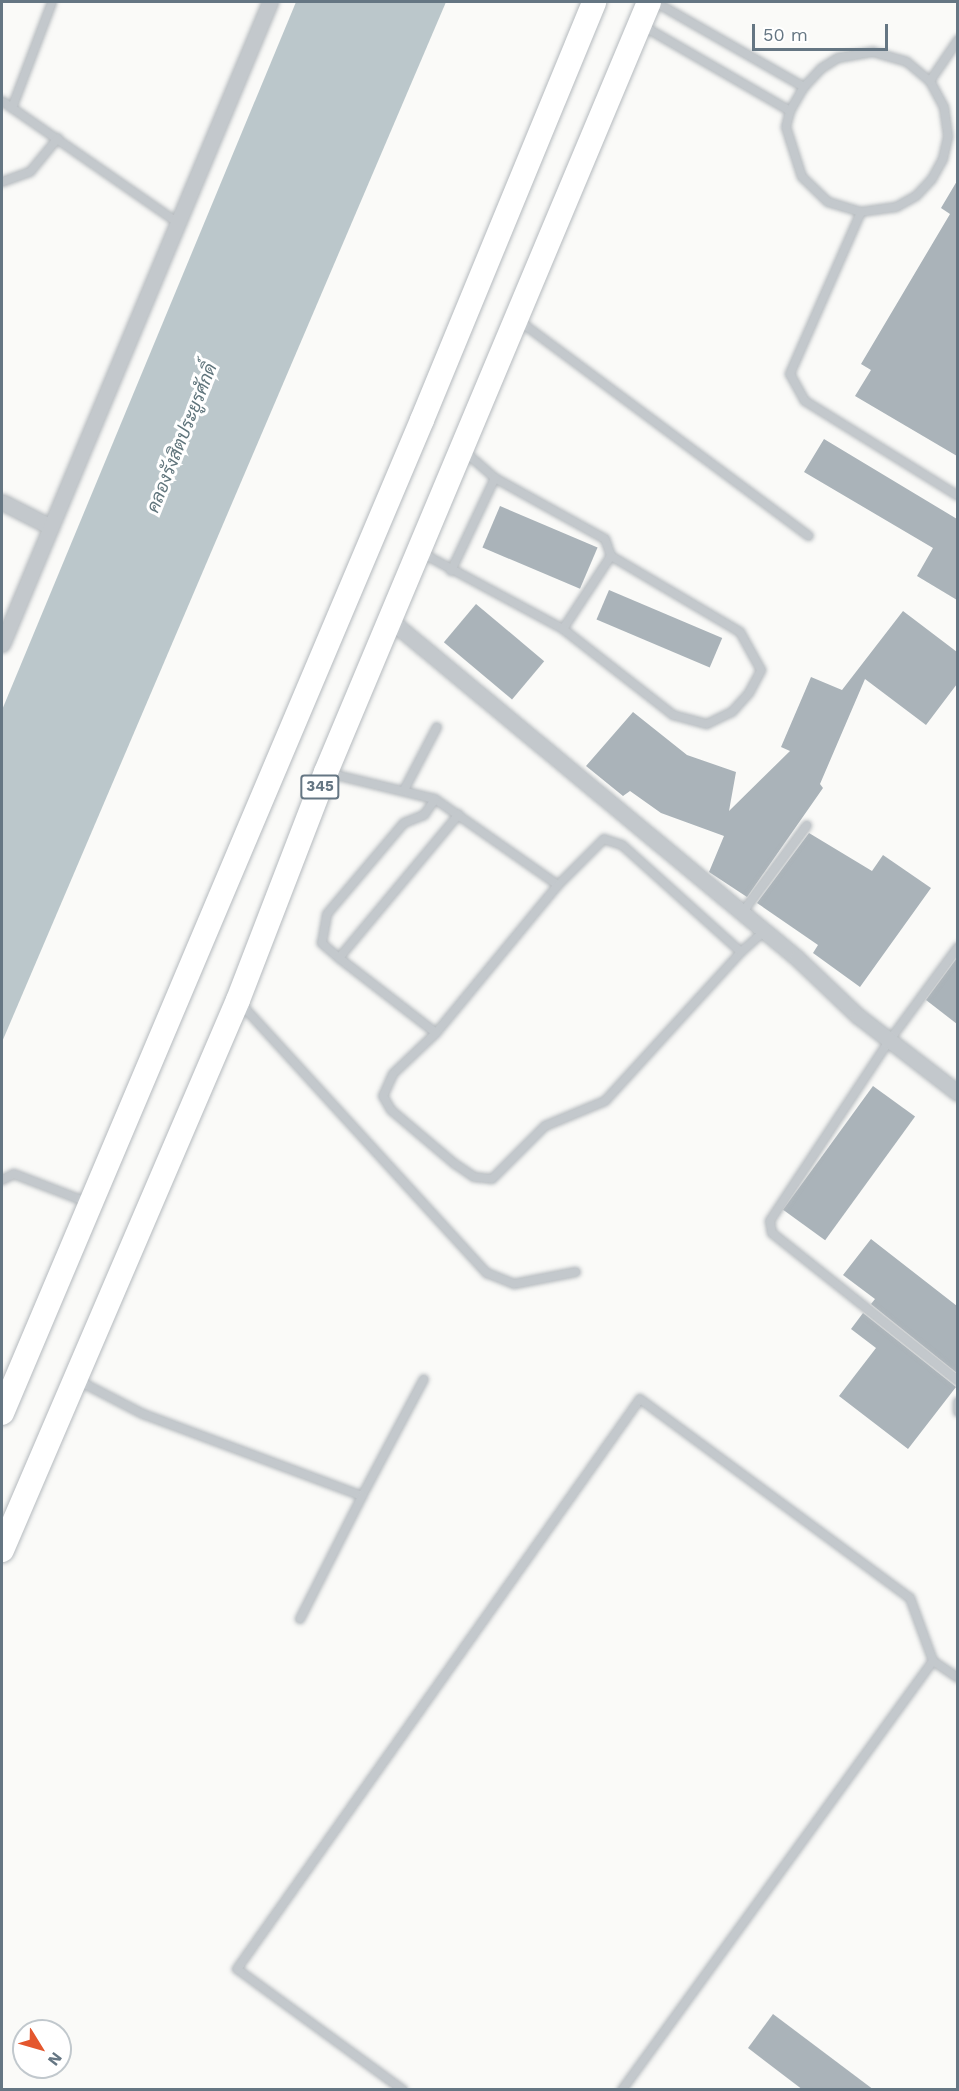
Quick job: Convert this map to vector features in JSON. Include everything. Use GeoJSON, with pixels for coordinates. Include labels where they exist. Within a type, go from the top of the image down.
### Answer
{"type":"FeatureCollection","features":[{"type":"Feature","properties":{"kind":"main road"},"geometry":{"type":"LineString","coordinates":[[2,1413],[8,1382],[90,1204],[422,420],[594,2]]}},
{"type":"Feature","properties":{"kind":"main road","name":"345"},"geometry":{"type":"LineString","coordinates":[[2,1550],[73,1377],[238,1000],[326,772],[420,552],[645,7]]}},
{"type":"Feature","properties":{"kind":"street"},"geometry":{"type":"LineString","coordinates":[[2,644],[270,2]]}},
{"type":"Feature","properties":{"kind":"street"},"geometry":{"type":"LineString","coordinates":[[2,502],[51,527]]}},
{"type":"Feature","properties":{"kind":"street"},"geometry":{"type":"LineString","coordinates":[[390,620],[764,931],[889,1041],[957,1093]]}},
{"type":"Feature","properties":{"kind":"lane"},"geometry":{"type":"LineString","coordinates":[[12,108],[52,2]]}},
{"type":"Feature","properties":{"kind":"lane"},"geometry":{"type":"LineString","coordinates":[[645,7],[804,87]]}},
{"type":"Feature","properties":{"kind":"lane"},"geometry":{"type":"LineString","coordinates":[[645,7],[790,111]]}},
{"type":"Feature","properties":{"kind":"lane"},"geometry":{"type":"LineString","coordinates":[[930,81],[957,40]]}},
{"type":"Feature","properties":{"kind":"lane"},"geometry":{"type":"LineString","coordinates":[[873,52],[907,62],[930,81],[944,107],[948,137],[938,169],[916,196],[896,207],[861,212],[828,202],[802,177],[789,145],[786,127],[790,111],[804,87],[838,58],[873,52]]}},
{"type":"Feature","properties":{"kind":"lane"},"geometry":{"type":"LineString","coordinates":[[2,101],[177,222]]}},
{"type":"Feature","properties":{"kind":"lane"},"geometry":{"type":"LineString","coordinates":[[2,182],[30,172],[58,138]]}},
{"type":"Feature","properties":{"kind":"lane"},"geometry":{"type":"LineString","coordinates":[[861,212],[790,374],[805,401],[957,496]]}},
{"type":"Feature","properties":{"kind":"lane"},"geometry":{"type":"LineString","coordinates":[[517,319],[809,536]]}},
{"type":"Feature","properties":{"kind":"lane"},"geometry":{"type":"LineString","coordinates":[[420,552],[451,572],[563,628],[673,715],[707,724],[732,712],[749,693],[761,670],[740,632],[611,555],[605,539],[495,478],[462,449]]}},
{"type":"Feature","properties":{"kind":"lane"},"geometry":{"type":"LineString","coordinates":[[451,572],[495,478]]}},
{"type":"Feature","properties":{"kind":"lane"},"geometry":{"type":"LineString","coordinates":[[563,628],[611,555]]}},
{"type":"Feature","properties":{"kind":"lane"},"geometry":{"type":"LineString","coordinates":[[404,790],[437,727]]}},
{"type":"Feature","properties":{"kind":"lane"},"geometry":{"type":"LineString","coordinates":[[326,772],[435,799],[558,885]]}},
{"type":"Feature","properties":{"kind":"lane"},"geometry":{"type":"LineString","coordinates":[[435,799],[424,815],[404,823],[327,914],[322,943],[436,1034]]}},
{"type":"Feature","properties":{"kind":"lane"},"geometry":{"type":"LineString","coordinates":[[339,958],[459,814]]}},
{"type":"Feature","properties":{"kind":"lane"},"geometry":{"type":"LineString","coordinates":[[741,914],[807,825]]}},
{"type":"Feature","properties":{"kind":"lane"},"geometry":{"type":"LineString","coordinates":[[741,952],[622,845],[604,839],[558,885],[436,1034],[393,1074],[383,1096],[391,1110],[455,1164],[474,1177],[492,1179],[545,1126],[605,1101],[741,952],[764,931]]}},
{"type":"Feature","properties":{"kind":"lane"},"geometry":{"type":"LineString","coordinates":[[957,947],[889,1041],[778,1205],[770,1221],[772,1233],[957,1381]]}},
{"type":"Feature","properties":{"kind":"lane"},"geometry":{"type":"LineString","coordinates":[[238,1000],[487,1273],[514,1284],[576,1272]]}},
{"type":"Feature","properties":{"kind":"lane"},"geometry":{"type":"LineString","coordinates":[[2,1180],[14,1174],[90,1204]]}},
{"type":"Feature","properties":{"kind":"lane"},"geometry":{"type":"LineString","coordinates":[[73,1377],[143,1414],[362,1496]]}},
{"type":"Feature","properties":{"kind":"lane"},"geometry":{"type":"LineString","coordinates":[[300,1619],[424,1379]]}},
{"type":"Feature","properties":{"kind":"lane"},"geometry":{"type":"LineString","coordinates":[[403,2090],[237,1969],[640,1399],[910,1598],[933,1661],[957,1678]]}},
{"type":"Feature","properties":{"kind":"lane"},"geometry":{"type":"LineString","coordinates":[[957,1402],[957,1412]]}},
{"type":"Feature","properties":{"kind":"lane"},"geometry":{"type":"LineString","coordinates":[[622,2090],[933,1661]]}},
{"type":"Feature","properties":{"kind":"water","name":"คลองรังสิตประยูรศักดิ์"},"geometry":{"type":"Polygon","coordinates":[[[296,2],[446,2],[2,1042],[2,710],[296,2]]]}},
{"type":"Feature","properties":{"kind":"building"},"geometry":{"type":"Polygon","coordinates":[[[957,181],[957,456],[855,396],[871,370],[861,364],[950,214],[941,208],[957,181]]]}},
{"type":"Feature","properties":{"kind":"building"},"geometry":{"type":"Polygon","coordinates":[[[824,439],[957,519],[957,600],[917,576],[933,548],[804,472],[824,439]]]}},
{"type":"Feature","properties":{"kind":"building"},"geometry":{"type":"Polygon","coordinates":[[[500,506],[598,547],[580,589],[482,547],[500,506]]]}},
{"type":"Feature","properties":{"kind":"building"},"geometry":{"type":"Polygon","coordinates":[[[609,590],[722,638],[710,668],[596,619],[609,590]]]}},
{"type":"Feature","properties":{"kind":"building"},"geometry":{"type":"Polygon","coordinates":[[[476,604],[544,661],[512,700],[444,642],[476,604]]]}},
{"type":"Feature","properties":{"kind":"building"},"geometry":{"type":"Polygon","coordinates":[[[903,611],[957,652],[957,684],[926,725],[865,679],[820,784],[823,788],[747,897],[709,872],[724,836],[661,813],[630,791],[623,796],[586,766],[633,712],[687,755],[736,772],[729,811],[790,751],[781,747],[811,677],[842,690],[903,611]]]}},
{"type":"Feature","properties":{"kind":"building"},"geometry":{"type":"Polygon","coordinates":[[[809,833],[872,871],[883,855],[931,888],[860,987],[813,953],[818,945],[757,903],[809,833]]]}},
{"type":"Feature","properties":{"kind":"building"},"geometry":{"type":"Polygon","coordinates":[[[957,958],[957,1024],[926,1000],[957,958]]]}},
{"type":"Feature","properties":{"kind":"building"},"geometry":{"type":"Polygon","coordinates":[[[873,1086],[915,1117],[825,1240],[783,1210],[873,1086]]]}},
{"type":"Feature","properties":{"kind":"building"},"geometry":{"type":"Polygon","coordinates":[[[871,1239],[957,1306],[957,1373],[871,1304],[875,1299],[843,1275],[871,1239]]]}},
{"type":"Feature","properties":{"kind":"building"},"geometry":{"type":"Polygon","coordinates":[[[863,1313],[956,1387],[908,1449],[839,1396],[876,1348],[851,1329],[863,1313]]]}},
{"type":"Feature","properties":{"kind":"building"},"geometry":{"type":"Polygon","coordinates":[[[773,2014],[874,2090],[803,2090],[748,2048],[773,2014]]]}}]}
